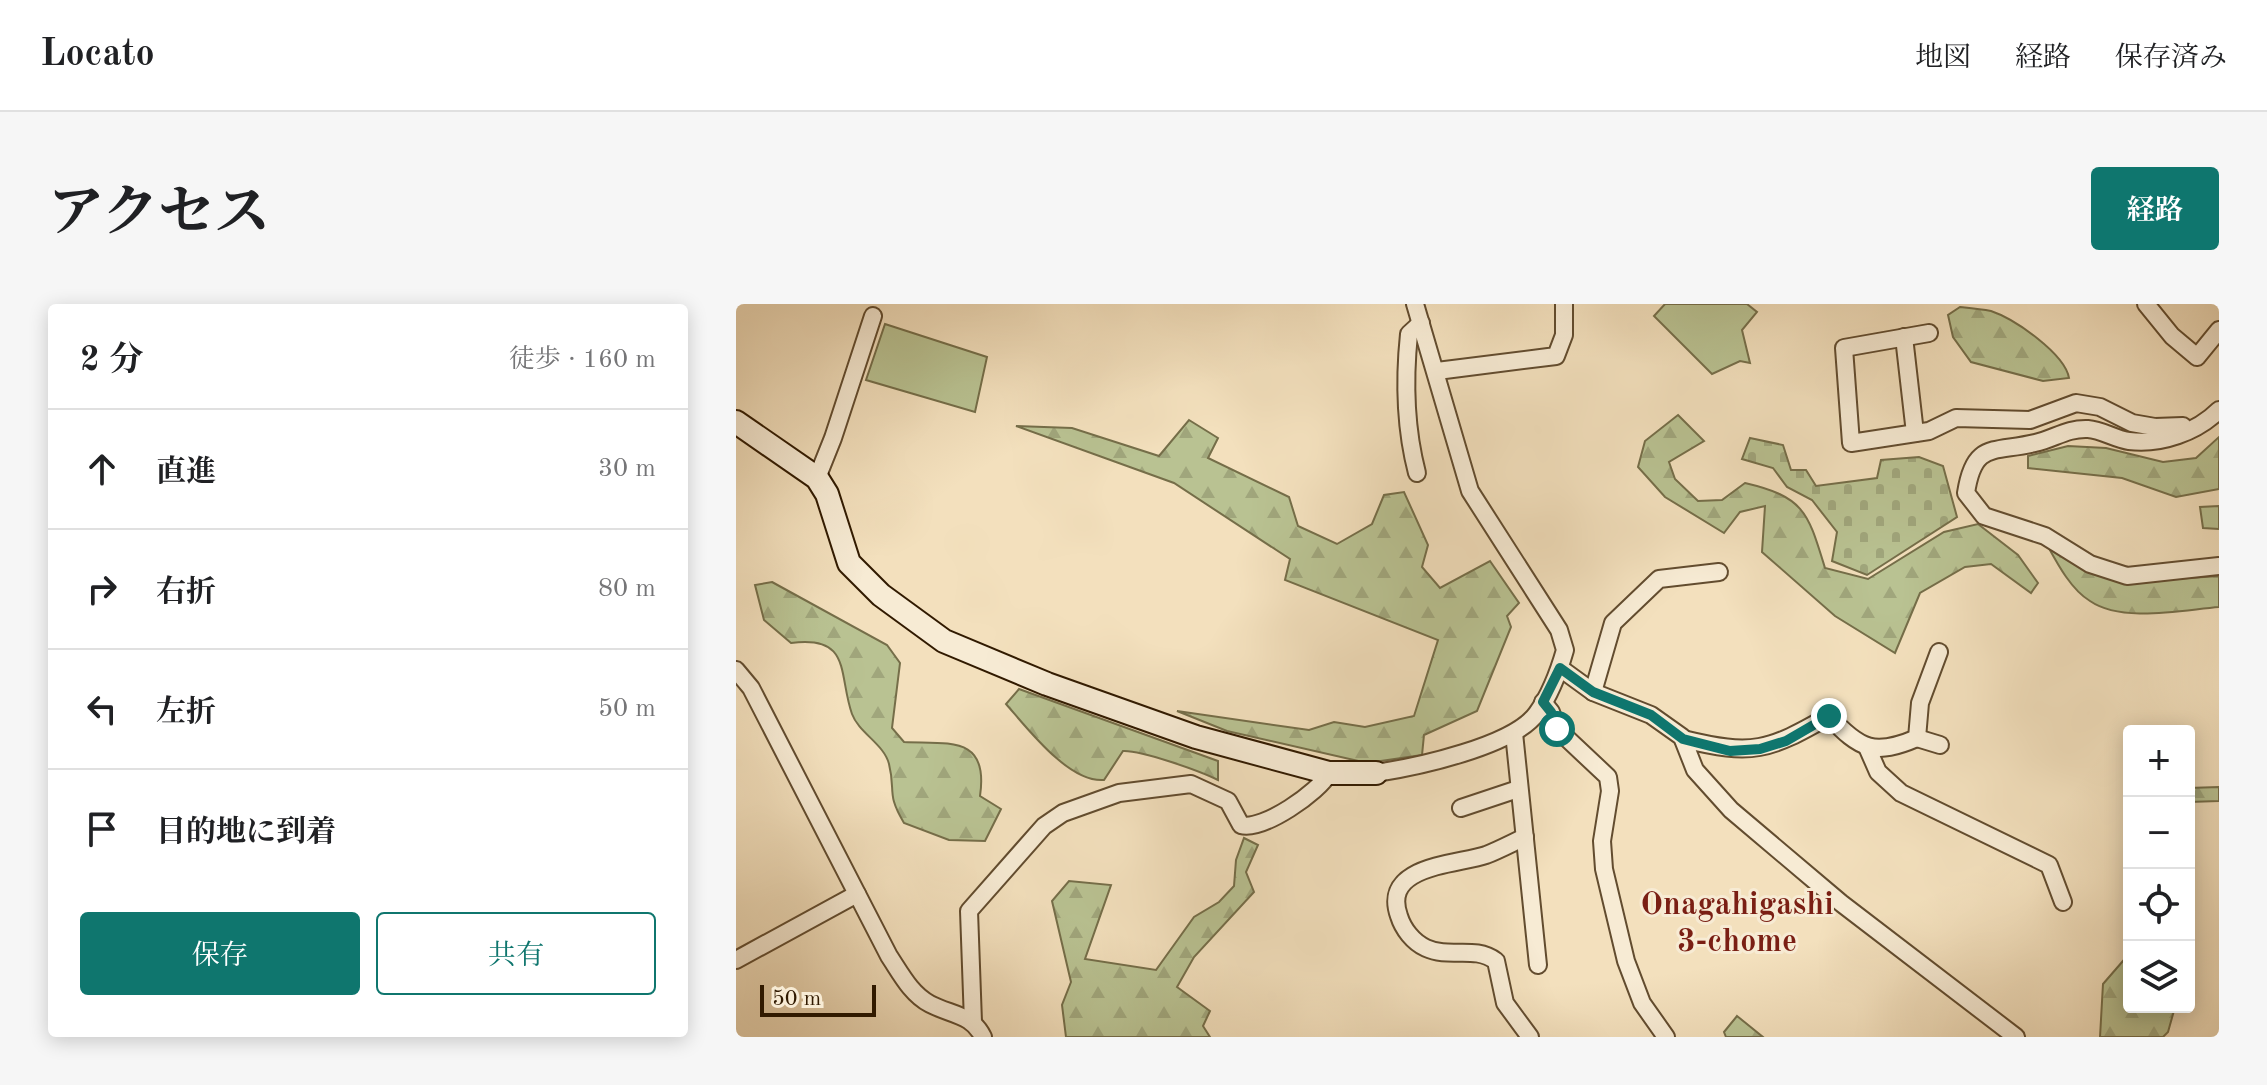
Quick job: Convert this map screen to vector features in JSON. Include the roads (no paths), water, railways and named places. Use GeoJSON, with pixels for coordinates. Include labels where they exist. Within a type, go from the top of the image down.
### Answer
{"type":"FeatureCollection","features":[{"type":"Feature","properties":{"kind":"street"},"geometry":{"type":"LineString","coordinates":[[736,422],[817,478],[827,494],[849,563],[881,595],[944,641],[1047,684],[1196,737],[1329,773],[1376,773],[1427,765],[1514,733],[1537,714],[1560,668],[1565,650],[1559,630],[1470,491],[1415,304]]}},
{"type":"Feature","properties":{"kind":"street"},"geometry":{"type":"LineString","coordinates":[[1437,371],[1556,356],[1564,335],[1564,304]]}},
{"type":"Feature","properties":{"kind":"street"},"geometry":{"type":"LineString","coordinates":[[2146,304],[2172,336],[2197,357],[2219,330]]}},
{"type":"Feature","properties":{"kind":"street"},"geometry":{"type":"LineString","coordinates":[[817,478],[873,316]]}},
{"type":"Feature","properties":{"kind":"street"},"geometry":{"type":"LineString","coordinates":[[1417,473],[1408,440],[1405,375],[1409,334],[1421,323]]}},
{"type":"Feature","properties":{"kind":"street"},"geometry":{"type":"LineString","coordinates":[[1929,333],[1844,348],[1851,443],[1915,433],[1956,418],[2030,420],[2076,403],[2100,407],[2132,423],[2196,428]]}},
{"type":"Feature","properties":{"kind":"street"},"geometry":{"type":"LineString","coordinates":[[1904,337],[1915,433]]}},
{"type":"Feature","properties":{"kind":"street"},"geometry":{"type":"LineString","coordinates":[[2219,410],[2180,436],[2129,441],[2092,429],[2072,429],[2036,443],[1999,447],[1979,455],[1970,472],[1966,493],[1984,516],[2045,536],[2090,564],[2127,576],[2219,566]]}},
{"type":"Feature","properties":{"kind":"street"},"geometry":{"type":"LineString","coordinates":[[1593,692],[1613,623],[1649,588],[1659,579],[1719,572]]}},
{"type":"Feature","properties":{"kind":"street"},"geometry":{"type":"LineString","coordinates":[[1917,738],[1920,703],[1939,652]]}},
{"type":"Feature","properties":{"kind":"street"},"geometry":{"type":"LineString","coordinates":[[1560,668],[1593,692],[1651,715],[1683,739],[1730,751],[1760,749],[1786,741],[1829,716],[1846,735],[1867,747],[1888,750],[1917,738],[1940,745]]}},
{"type":"Feature","properties":{"kind":"street"},"geometry":{"type":"LineString","coordinates":[[736,670],[751,688],[857,894],[912,991],[930,1004],[973,1022]]}},
{"type":"Feature","properties":{"kind":"street"},"geometry":{"type":"LineString","coordinates":[[1543,702],[1551,712],[1557,729],[1608,777],[1610,791],[1602,841],[1604,869],[1626,961],[1642,1003],[1666,1037]]}},
{"type":"Feature","properties":{"kind":"street"},"geometry":{"type":"LineString","coordinates":[[1514,733],[1538,965]]}},
{"type":"Feature","properties":{"kind":"street"},"geometry":{"type":"LineString","coordinates":[[1683,739],[1695,770],[1731,810],[1841,903],[2016,1037]]}},
{"type":"Feature","properties":{"kind":"street"},"geometry":{"type":"LineString","coordinates":[[1867,747],[1878,772],[1901,793],[2049,865],[2063,902]]}},
{"type":"Feature","properties":{"kind":"street"},"geometry":{"type":"LineString","coordinates":[[983,1037],[973,1022],[969,911],[1044,826],[1063,813],[1119,793],[1191,784],[1228,801],[1241,825],[1257,826],[1322,787],[1329,773]]}},
{"type":"Feature","properties":{"kind":"street"},"geometry":{"type":"LineString","coordinates":[[1461,808],[1518,789]]}},
{"type":"Feature","properties":{"kind":"street"},"geometry":{"type":"LineString","coordinates":[[1525,837],[1484,855],[1417,872],[1404,882],[1396,899],[1399,916],[1410,937],[1424,947],[1442,953],[1485,953],[1496,961],[1505,1003],[1530,1037]]}},
{"type":"Feature","properties":{"kind":"street"},"geometry":{"type":"LineString","coordinates":[[736,960],[857,894]]}},
{"type":"Feature","properties":{"kind":"district","name":"Onagahigashi 3-chome"},"geometry":{"type":"Point","coordinates":[1737,922]}}]}
